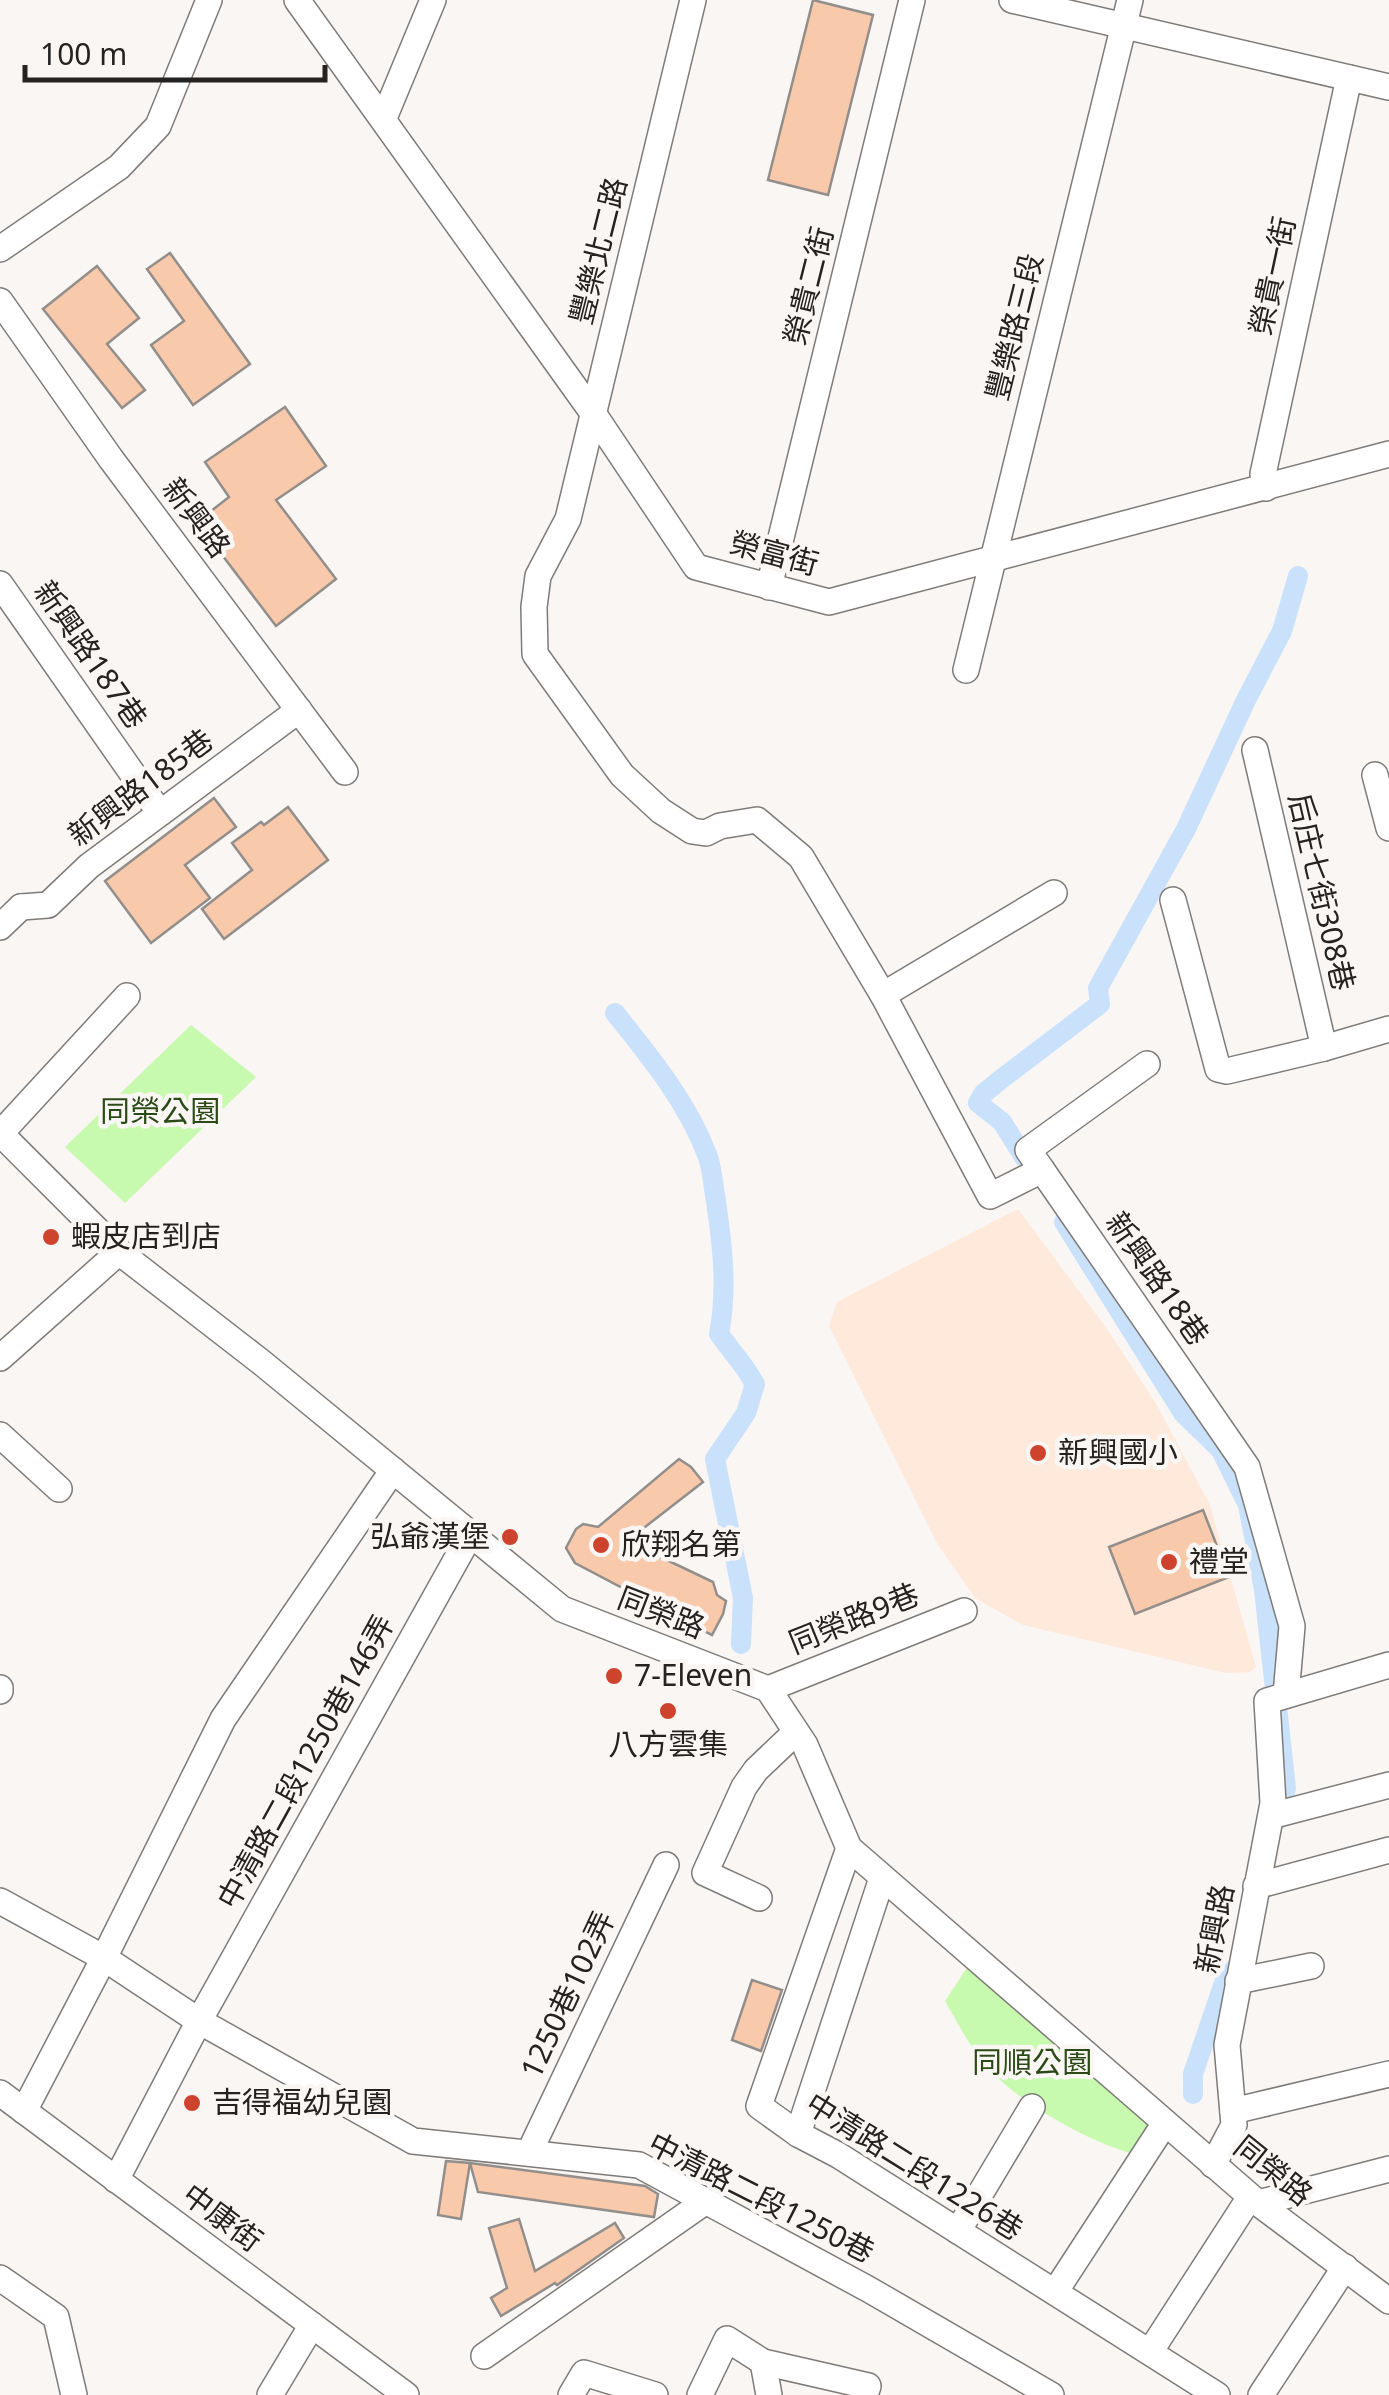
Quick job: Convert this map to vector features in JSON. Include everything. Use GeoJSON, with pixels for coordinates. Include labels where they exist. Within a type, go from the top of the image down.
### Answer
{"type":"FeatureCollection","features":[{"type":"Feature","properties":{"kind":"street"},"geometry":{"type":"LineString","coordinates":[[0,249],[119,168],[158,126],[208,0]]}},
{"type":"Feature","properties":{"kind":"street","name":"榮富街"},"geometry":{"type":"LineString","coordinates":[[297,0],[593,412],[696,567],[828,602],[1389,454]]}},
{"type":"Feature","properties":{"kind":"street"},"geometry":{"type":"LineString","coordinates":[[384,118],[432,0]]}},
{"type":"Feature","properties":{"kind":"street","name":"豐樂北二路"},"geometry":{"type":"LineString","coordinates":[[694,0],[568,519],[538,576],[534,607],[536,654],[622,775],[662,811],[692,831],[706,833],[720,826],[757,820],[801,856],[883,994]]}},
{"type":"Feature","properties":{"kind":"street","name":"榮貴二街"},"geometry":{"type":"LineString","coordinates":[[769,587],[912,0]]}},
{"type":"Feature","properties":{"kind":"street"},"geometry":{"type":"LineString","coordinates":[[1012,0],[1127,12],[1389,87]]}},
{"type":"Feature","properties":{"kind":"street","name":"豐樂路三段"},"geometry":{"type":"LineString","coordinates":[[966,670],[1127,12]]}},
{"type":"Feature","properties":{"kind":"street","name":"榮貴一街"},"geometry":{"type":"LineString","coordinates":[[1266,488],[1263,474],[1349,78]]}},
{"type":"Feature","properties":{"kind":"street","name":"新興路"},"geometry":{"type":"LineString","coordinates":[[0,301],[111,460],[345,772]]}},
{"type":"Feature","properties":{"kind":"street","name":"新興路187巷"},"geometry":{"type":"LineString","coordinates":[[0,584],[160,813]]}},
{"type":"Feature","properties":{"kind":"street","name":"新興路185巷"},"geometry":{"type":"LineString","coordinates":[[10,900],[48,906],[89,866],[299,710]]}},
{"type":"Feature","properties":{"kind":"street","name":"后庄七街308巷"},"geometry":{"type":"LineString","coordinates":[[1255,750],[1324,1048]]}},
{"type":"Feature","properties":{"kind":"street"},"geometry":{"type":"LineString","coordinates":[[1375,775],[1389,828]]}},
{"type":"Feature","properties":{"kind":"street"},"geometry":{"type":"LineString","coordinates":[[1054,893],[883,994],[990,1196],[1042,1170],[1028,1150],[1147,1064]]}},
{"type":"Feature","properties":{"kind":"street"},"geometry":{"type":"LineString","coordinates":[[0,927],[10,900]]}},
{"type":"Feature","properties":{"kind":"street"},"geometry":{"type":"LineString","coordinates":[[1173,900],[1218,1069],[1227,1071],[1389,1030]]}},
{"type":"Feature","properties":{"kind":"street"},"geometry":{"type":"LineString","coordinates":[[0,1134],[127,996]]}},
{"type":"Feature","properties":{"kind":"street","name":"同榮路"},"geometry":{"type":"LineString","coordinates":[[0,1134],[119,1252],[261,1362],[562,1609],[768,1688],[804,1745],[849,1848],[1254,2200],[1389,2300]]}},
{"type":"Feature","properties":{"kind":"street","name":"新興路18巷"},"geometry":{"type":"LineString","coordinates":[[1042,1170],[1247,1467],[1292,1626],[1277,1698]]}},
{"type":"Feature","properties":{"kind":"street"},"geometry":{"type":"LineString","coordinates":[[0,1358],[119,1252]]}},
{"type":"Feature","properties":{"kind":"street"},"geometry":{"type":"LineString","coordinates":[[0,1435],[59,1489]]}},
{"type":"Feature","properties":{"kind":"street"},"geometry":{"type":"LineString","coordinates":[[24,2110],[223,1718],[393,1470]]}},
{"type":"Feature","properties":{"kind":"street","name":"中清路二段1250巷146弄"},"geometry":{"type":"LineString","coordinates":[[116,2180],[470,1534]]}},
{"type":"Feature","properties":{"kind":"street","name":"同榮路9巷"},"geometry":{"type":"LineString","coordinates":[[768,1688],[964,1611]]}},
{"type":"Feature","properties":{"kind":"street"},"geometry":{"type":"LineString","coordinates":[[1277,1698],[1389,1665]]}},
{"type":"Feature","properties":{"kind":"street","name":"新興路"},"geometry":{"type":"LineString","coordinates":[[1213,2165],[1234,2125],[1227,2045],[1274,1803],[1277,1698]]}},
{"type":"Feature","properties":{"kind":"street"},"geometry":{"type":"LineString","coordinates":[[759,1898],[705,1872],[744,1787],[796,1732]]}},
{"type":"Feature","properties":{"kind":"street"},"geometry":{"type":"LineString","coordinates":[[1270,1816],[1389,1785]]}},
{"type":"Feature","properties":{"kind":"street","name":"中清路二段1226巷"},"geometry":{"type":"LineString","coordinates":[[849,1848],[758,2106],[1218,2395]]}},
{"type":"Feature","properties":{"kind":"street"},"geometry":{"type":"LineString","coordinates":[[1256,1886],[1389,1850]]}},
{"type":"Feature","properties":{"kind":"street","name":"1250巷102弄"},"geometry":{"type":"LineString","coordinates":[[528,2153],[666,1865]]}},
{"type":"Feature","properties":{"kind":"street"},"geometry":{"type":"LineString","coordinates":[[798,2134],[882,1878]]}},
{"type":"Feature","properties":{"kind":"street","name":"中清路二段1250巷"},"geometry":{"type":"LineString","coordinates":[[0,1901],[104,1958],[200,2021],[414,2140],[640,2165],[868,2289],[1051,2395]]}},
{"type":"Feature","properties":{"kind":"street"},"geometry":{"type":"LineString","coordinates":[[1238,1981],[1311,1966]]}},
{"type":"Feature","properties":{"kind":"street"},"geometry":{"type":"LineString","coordinates":[[1233,2111],[1389,2074]]}},
{"type":"Feature","properties":{"kind":"street","name":"中康街"},"geometry":{"type":"LineString","coordinates":[[0,2093],[406,2395]]}},
{"type":"Feature","properties":{"kind":"street"},"geometry":{"type":"LineString","coordinates":[[958,2231],[1032,2107]]}},
{"type":"Feature","properties":{"kind":"street"},"geometry":{"type":"LineString","coordinates":[[1054,2292],[1165,2123]]}},
{"type":"Feature","properties":{"kind":"street"},"geometry":{"type":"LineString","coordinates":[[1150,2352],[1254,2200],[1389,2170]]}},
{"type":"Feature","properties":{"kind":"street"},"geometry":{"type":"LineString","coordinates":[[484,2356],[706,2201]]}},
{"type":"Feature","properties":{"kind":"street"},"geometry":{"type":"LineString","coordinates":[[1261,2395],[1344,2267]]}},
{"type":"Feature","properties":{"kind":"street"},"geometry":{"type":"LineString","coordinates":[[0,2278],[56,2317],[74,2395]]}},
{"type":"Feature","properties":{"kind":"street"},"geometry":{"type":"LineString","coordinates":[[270,2395],[312,2326]]}},
{"type":"Feature","properties":{"kind":"street"},"geometry":{"type":"LineString","coordinates":[[700,2395],[727,2339],[763,2362],[866,2390]]}},
{"type":"Feature","properties":{"kind":"street"},"geometry":{"type":"LineString","coordinates":[[763,2362],[769,2395]]}},
{"type":"Feature","properties":{"kind":"street"},"geometry":{"type":"LineString","coordinates":[[572,2395],[584,2373],[655,2395]]}},
{"type":"Feature","properties":{"kind":"shaded area","name":"新興國小"},"geometry":{"type":"Polygon","coordinates":[[[1018,1209],[1107,1329],[1155,1402],[1210,1505],[1256,1667],[1250,1672],[1226,1673],[1023,1625],[975,1598],[938,1545],[829,1326],[837,1302],[1018,1209]]]}},
{"type":"Feature","properties":{"kind":"green space","name":"同榮公園"},"geometry":{"type":"Polygon","coordinates":[[[191,1025],[256,1077],[125,1203],[65,1147],[191,1025]]]}},
{"type":"Feature","properties":{"kind":"green space","name":"同順公園"},"geometry":{"type":"Polygon","coordinates":[[[968,1966],[1150,2121],[1130,2153],[1092,2138],[1030,2104],[983,2062],[945,2001],[968,1966]]]}},
{"type":"Feature","properties":{"kind":"building"},"geometry":{"type":"Polygon","coordinates":[[[813,0],[873,15],[828,195],[768,180],[813,0]]]}},
{"type":"Feature","properties":{"kind":"building"},"geometry":{"type":"Polygon","coordinates":[[[170,253],[250,364],[193,405],[151,345],[184,321],[147,269],[170,253]]]}},
{"type":"Feature","properties":{"kind":"building"},"geometry":{"type":"Polygon","coordinates":[[[97,266],[139,318],[107,344],[145,390],[122,408],[43,309],[97,266]]]}},
{"type":"Feature","properties":{"kind":"building"},"geometry":{"type":"Polygon","coordinates":[[[285,407],[326,466],[276,500],[336,579],[276,626],[197,522],[229,497],[205,462],[285,407]]]}},
{"type":"Feature","properties":{"kind":"building"},"geometry":{"type":"Polygon","coordinates":[[[214,798],[236,827],[185,865],[210,898],[151,943],[105,881],[214,798]]]}},
{"type":"Feature","properties":{"kind":"building"},"geometry":{"type":"Polygon","coordinates":[[[288,807],[328,860],[224,939],[202,909],[252,870],[232,843],[288,807]]]}},
{"type":"Feature","properties":{"kind":"building","name":"欣翔名第"},"geometry":{"type":"Polygon","coordinates":[[[679,1459],[703,1482],[627,1541],[713,1582],[717,1595],[726,1601],[712,1635],[575,1563],[566,1548],[576,1529],[583,1524],[598,1527],[679,1459]]]}},
{"type":"Feature","properties":{"kind":"building","name":"禮堂"},"geometry":{"type":"Polygon","coordinates":[[[1203,1510],[1229,1577],[1135,1614],[1109,1547],[1203,1510]]]}},
{"type":"Feature","properties":{"kind":"building"},"geometry":{"type":"Polygon","coordinates":[[[752,1980],[782,1990],[761,2051],[732,2040],[752,1980]]]}},
{"type":"Feature","properties":{"kind":"building"},"geometry":{"type":"Polygon","coordinates":[[[446,2161],[470,2163],[461,2219],[438,2215],[446,2161]]]}},
{"type":"Feature","properties":{"kind":"building"},"geometry":{"type":"Polygon","coordinates":[[[470,2163],[645,2186],[658,2194],[654,2217],[478,2192],[470,2163]]]}},
{"type":"Feature","properties":{"kind":"building"},"geometry":{"type":"Polygon","coordinates":[[[519,2219],[535,2271],[615,2223],[624,2238],[557,2285],[501,2316],[491,2298],[507,2288],[489,2228],[519,2219]]]}},
{"type":"Feature","properties":{"kind":"waterway"},"geometry":{"type":"LineString","coordinates":[[1031,1168],[1002,1122],[978,1103],[1000,1080],[1100,1004],[1098,988],[1186,829],[1282,631],[1298,576]]}},
{"type":"Feature","properties":{"kind":"waterway"},"geometry":{"type":"LineString","coordinates":[[615,1013],[679,1100],[708,1157],[723,1264],[719,1334],[755,1384],[746,1413],[715,1459],[743,1598],[741,1644]]}},
{"type":"Feature","properties":{"kind":"waterway"},"geometry":{"type":"LineString","coordinates":[[1064,1222],[1183,1413],[1221,1450],[1248,1505],[1264,1590],[1286,1788],[1279,1819]]}},
{"type":"Feature","properties":{"kind":"waterway"},"geometry":{"type":"LineString","coordinates":[[1193,2094],[1193,2074],[1226,1977],[1247,1958]]}},
{"type":"Feature","properties":{"kind":"place","name":"蝦皮店到店"},"geometry":{"type":"Point","coordinates":[51,1237]}},
{"type":"Feature","properties":{"kind":"place","name":"新興國小"},"geometry":{"type":"Point","coordinates":[1038,1453]}},
{"type":"Feature","properties":{"kind":"place","name":"弘爺漢堡"},"geometry":{"type":"Point","coordinates":[510,1537]}},
{"type":"Feature","properties":{"kind":"place","name":"欣翔名第"},"geometry":{"type":"Point","coordinates":[601,1545]}},
{"type":"Feature","properties":{"kind":"place","name":"禮堂"},"geometry":{"type":"Point","coordinates":[1169,1562]}},
{"type":"Feature","properties":{"kind":"place","name":"7-Eleven"},"geometry":{"type":"Point","coordinates":[614,1676]}},
{"type":"Feature","properties":{"kind":"place","name":"八方雲集"},"geometry":{"type":"Point","coordinates":[668,1711]}},
{"type":"Feature","properties":{"kind":"place","name":"吉得福幼兒園"},"geometry":{"type":"Point","coordinates":[192,2103]}}]}
